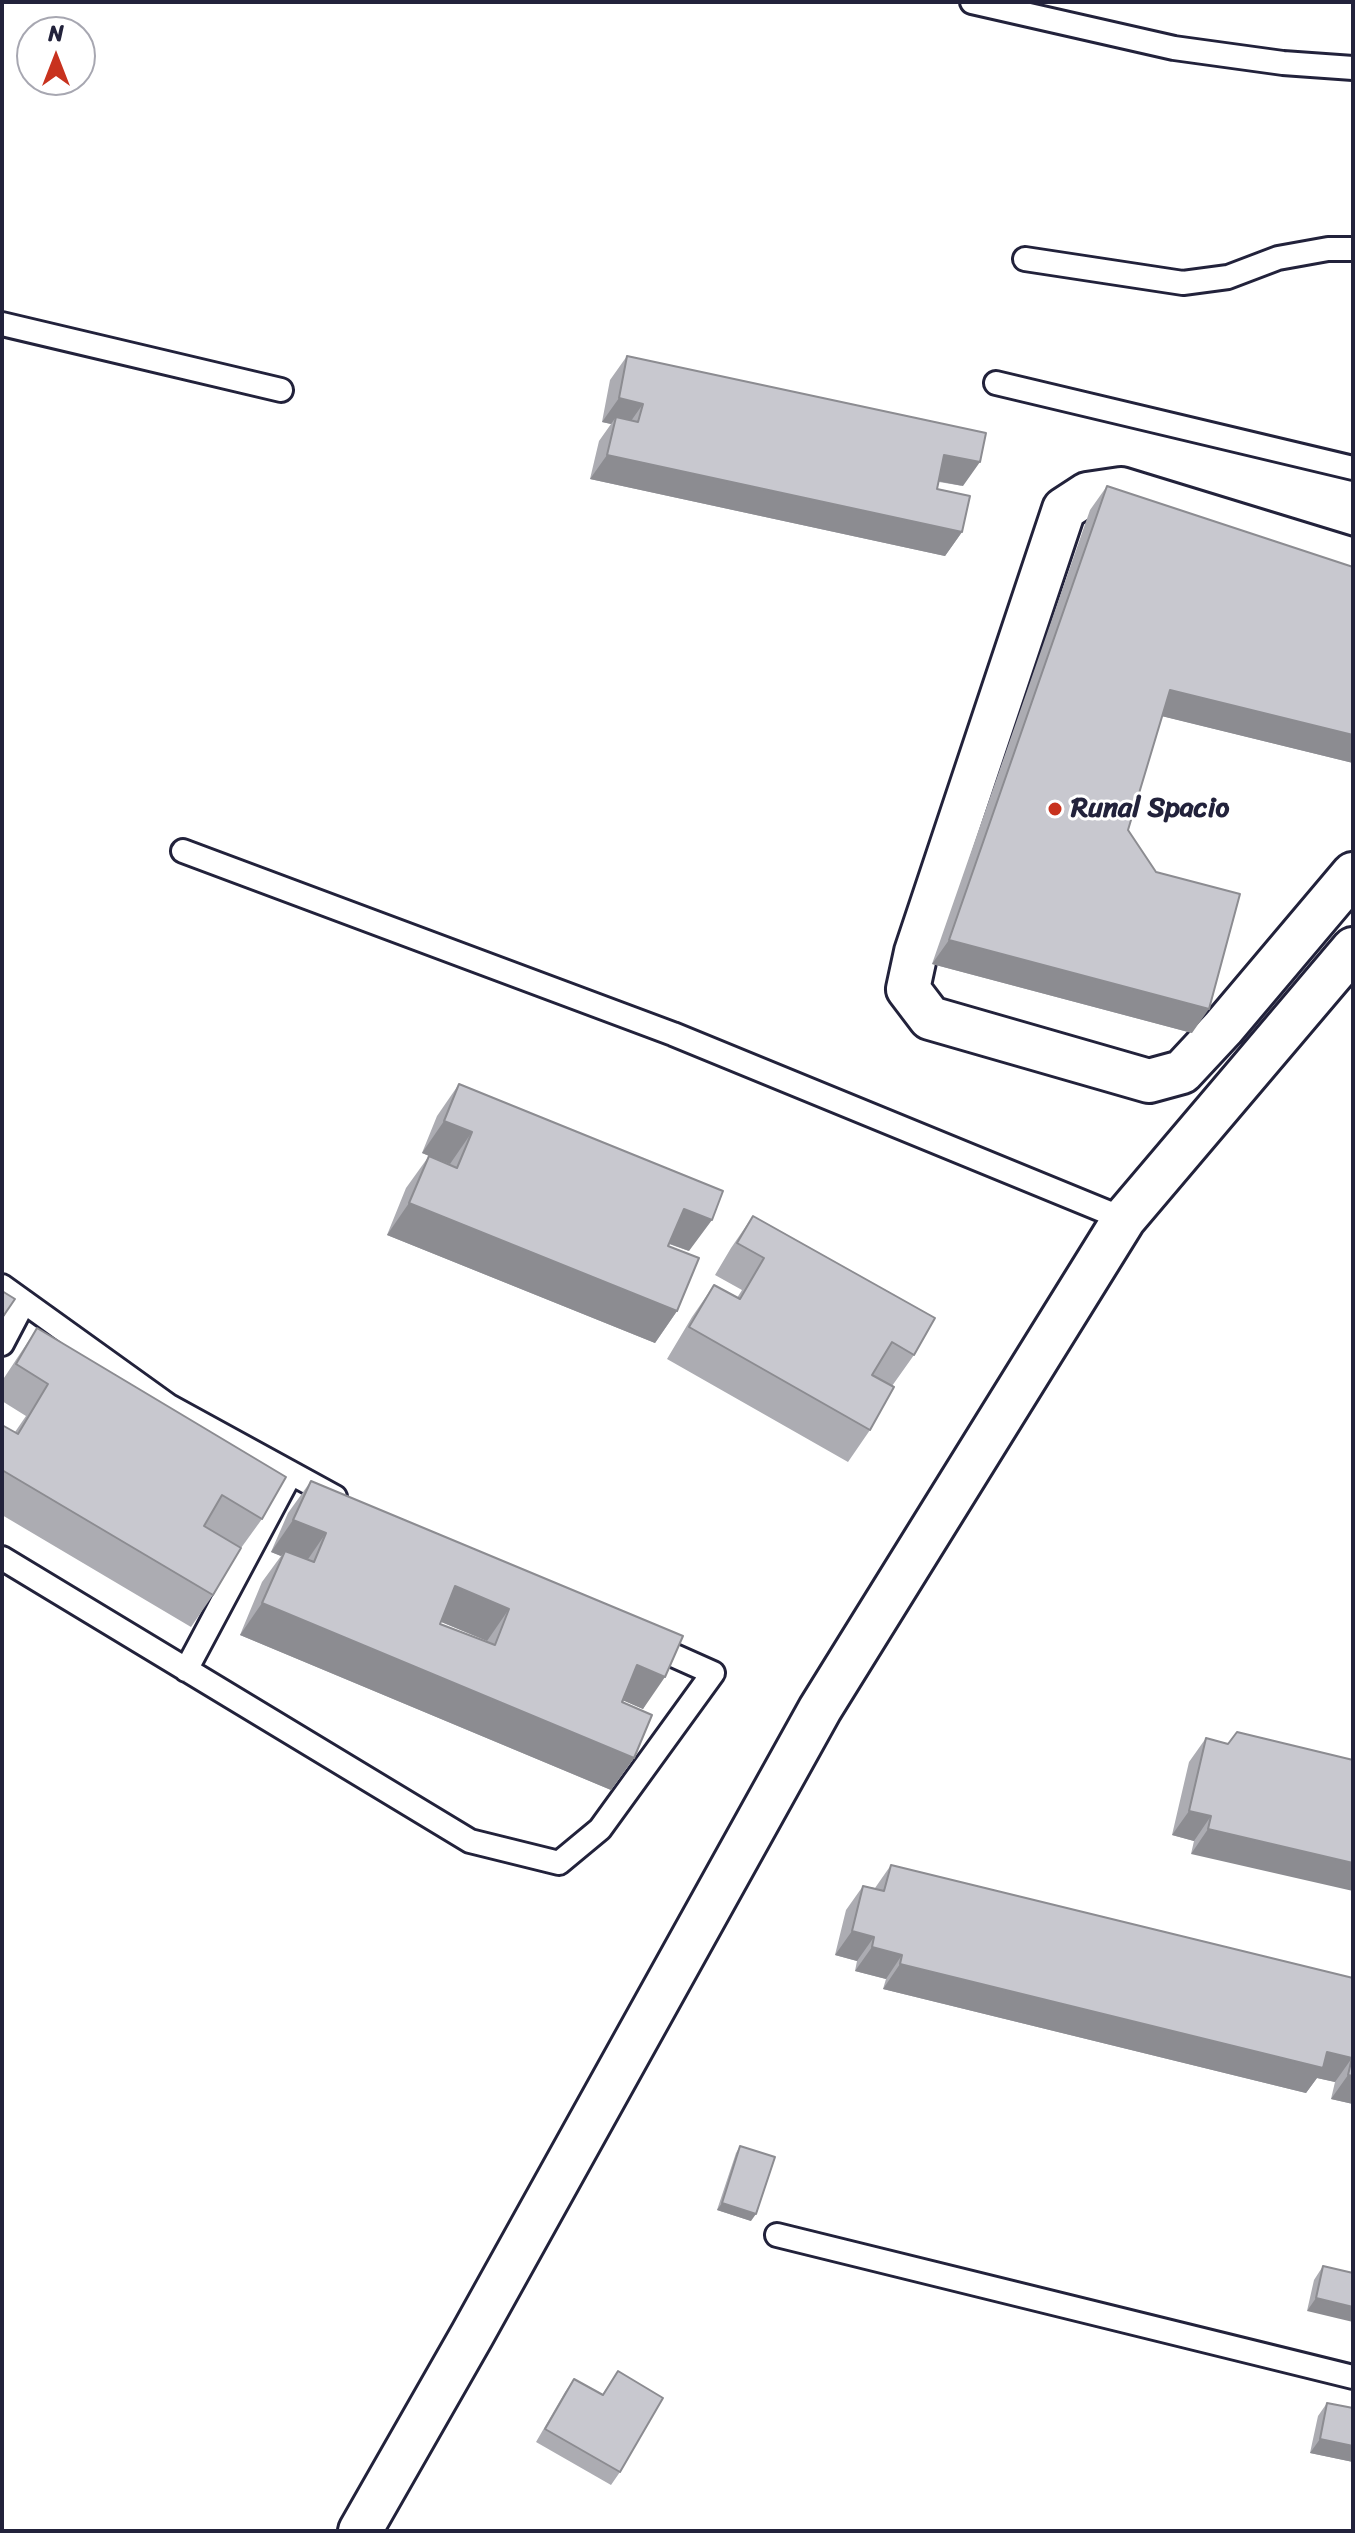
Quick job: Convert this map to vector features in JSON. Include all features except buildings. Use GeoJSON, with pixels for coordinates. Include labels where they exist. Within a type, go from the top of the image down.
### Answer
{"type":"FeatureCollection","features":[{"type":"Feature","properties":{"kind":"street"},"geometry":{"type":"LineString","coordinates":[[1353,560],[1121,489],[1087,494],[1064,509],[921,938],[908,989],[930,1018],[1149,1081],[1182,1072],[1353,874]]}},
{"type":"Feature","properties":{"kind":"street"},"geometry":{"type":"LineString","coordinates":[[360,2531],[820,1709],[1124,1219],[1353,949]]}},
{"type":"Feature","properties":{"kind":"lane"},"geometry":{"type":"LineString","coordinates":[[972,2],[1174,48],[1283,63],[1353,68]]}},
{"type":"Feature","properties":{"kind":"lane"},"geometry":{"type":"LineString","coordinates":[[1025,259],[1183,283],[1228,277],[1278,258],[1328,249],[1353,249]]}},
{"type":"Feature","properties":{"kind":"lane"},"geometry":{"type":"LineString","coordinates":[[2,324],[281,390]]}},
{"type":"Feature","properties":{"kind":"lane"},"geometry":{"type":"LineString","coordinates":[[996,383],[1353,468]]}},
{"type":"Feature","properties":{"kind":"lane"},"geometry":{"type":"LineString","coordinates":[[183,851],[673,1034],[1124,1219]]}},
{"type":"Feature","properties":{"kind":"lane"},"geometry":{"type":"LineString","coordinates":[[2,1286],[169,1406],[354,1508]]}},
{"type":"Feature","properties":{"kind":"lane"},"geometry":{"type":"LineString","coordinates":[[2,1344],[24,1302]]}},
{"type":"Feature","properties":{"kind":"lane"},"geometry":{"type":"LineString","coordinates":[[186,1670],[291,1473]]}},
{"type":"Feature","properties":{"kind":"lane"},"geometry":{"type":"LineString","coordinates":[[2,1558],[470,1841],[559,1863],[600,1829],[713,1673],[628,1635]]}},
{"type":"Feature","properties":{"kind":"lane"},"geometry":{"type":"LineString","coordinates":[[777,2235],[1353,2377]]}},
{"type":"Feature","properties":{"kind":"place","name":"Runal Spacio"},"geometry":{"type":"Point","coordinates":[1055,809]}}]}
